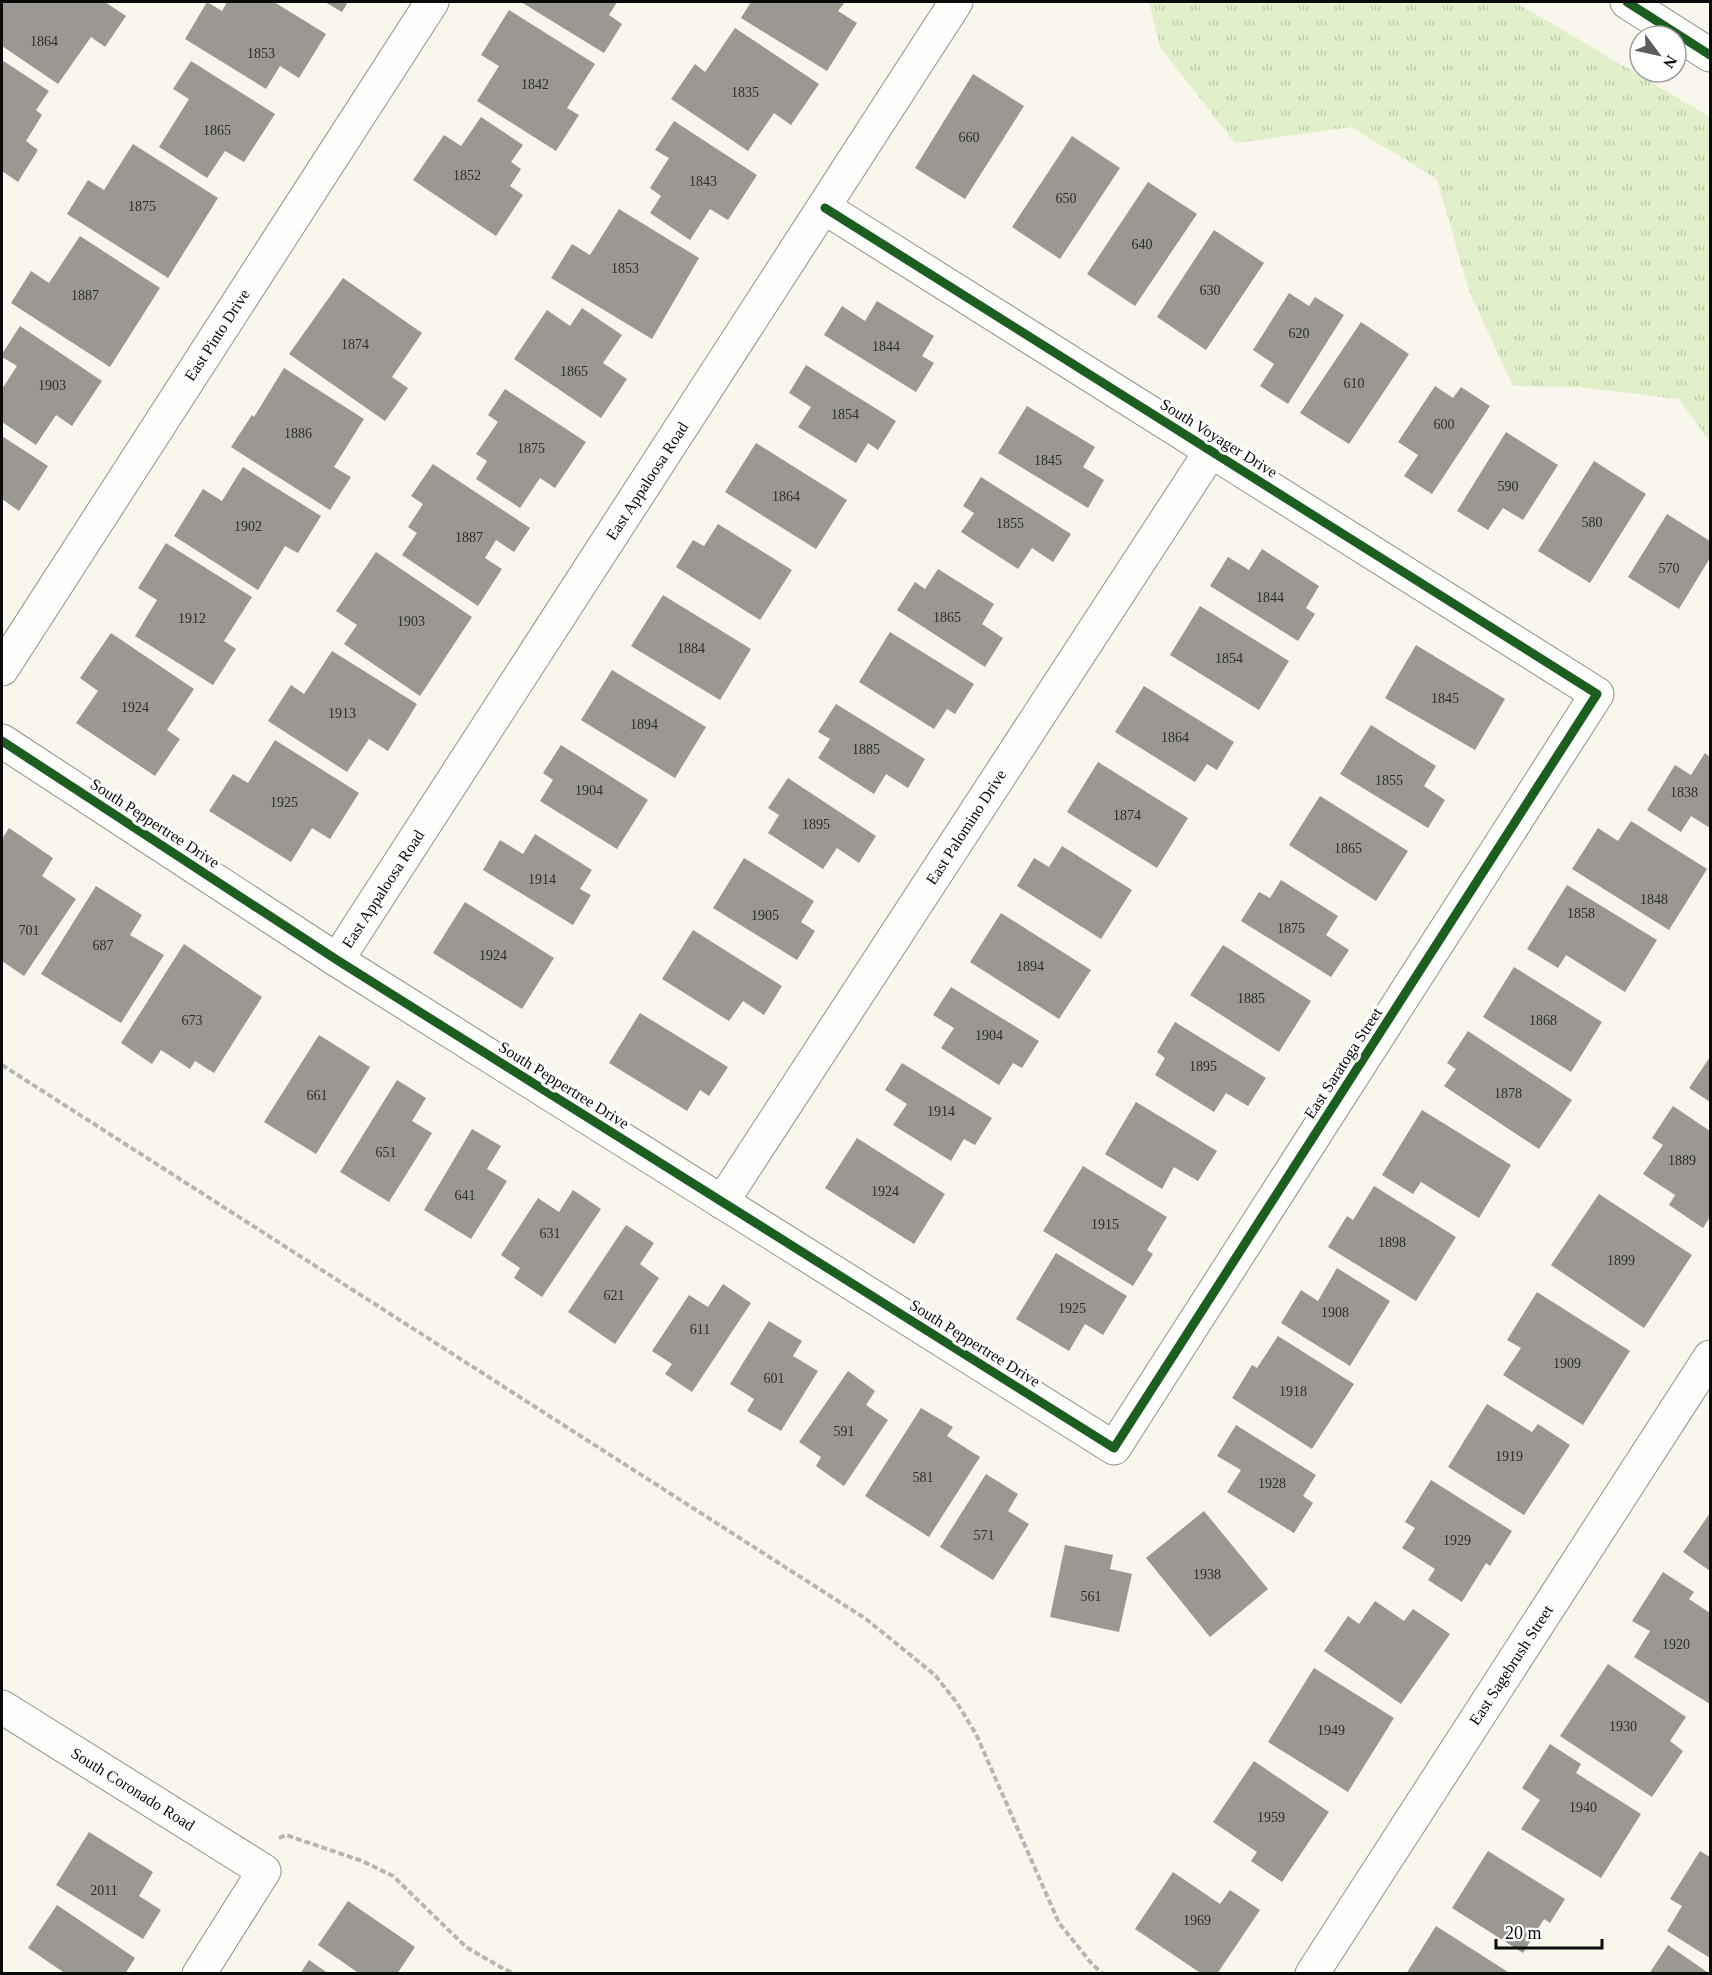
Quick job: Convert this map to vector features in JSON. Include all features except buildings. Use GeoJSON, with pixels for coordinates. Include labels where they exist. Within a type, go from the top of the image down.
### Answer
{"type":"FeatureCollection","features":[{"type":"Feature","properties":{"kind":"street","name":"East Pinto Drive"},"geometry":{"type":"LineString","coordinates":[[2,669],[432,2]]}},
{"type":"Feature","properties":{"kind":"street","name":"East Appaloosa Road"},"geometry":{"type":"LineString","coordinates":[[337,960],[956,2]]}},
{"type":"Feature","properties":{"kind":"street"},"geometry":{"type":"LineString","coordinates":[[1627,2],[1710,55]]}},
{"type":"Feature","properties":{"kind":"street","name":"South Voyager Drive"},"geometry":{"type":"LineString","coordinates":[[825,208],[1597,694]]}},
{"type":"Feature","properties":{"kind":"street","name":"East Palomino Drive"},"geometry":{"type":"LineString","coordinates":[[722,1202],[1211,451]]}},
{"type":"Feature","properties":{"kind":"street","name":"East Saratoga Street"},"geometry":{"type":"LineString","coordinates":[[1114,1448],[1597,694]]}},
{"type":"Feature","properties":{"kind":"street","name":"South Peppertree Drive"},"geometry":{"type":"LineString","coordinates":[[2,741],[337,960],[1114,1448]]}},
{"type":"Feature","properties":{"kind":"street","name":"East Sagebrush Street"},"geometry":{"type":"LineString","coordinates":[[1312,1974],[1710,1357]]}},
{"type":"Feature","properties":{"kind":"street","name":"South Coronado Road"},"geometry":{"type":"LineString","coordinates":[[2,1707],[264,1871],[199,1974]]}},
{"type":"Feature","properties":{"kind":"path"},"geometry":{"type":"LineString","coordinates":[[2,1065],[867,1619],[905,1649],[935,1674],[957,1703],[976,1734],[1059,1923],[1103,1974]]}},
{"type":"Feature","properties":{"kind":"path"},"geometry":{"type":"LineString","coordinates":[[237,1854],[286,1835],[362,1862],[393,1876],[466,1947],[516,1974]]}},
{"type":"Feature","properties":{"kind":"green space"},"geometry":{"type":"Polygon","coordinates":[[[1149,2],[1515,2],[1628,69],[1628,84],[1654,84],[1710,117],[1710,442],[1679,399],[1578,387],[1513,386],[1469,291],[1437,179],[1351,127],[1235,143],[1160,47],[1149,2]]]}},
{"type":"Feature","properties":{"kind":"cycle path"},"geometry":{"type":"LineString","coordinates":[[1627,2],[1710,55]]}},
{"type":"Feature","properties":{"kind":"cycle path"},"geometry":{"type":"LineString","coordinates":[[2,741],[337,960],[1114,1448],[1597,694],[825,208]]}}]}
